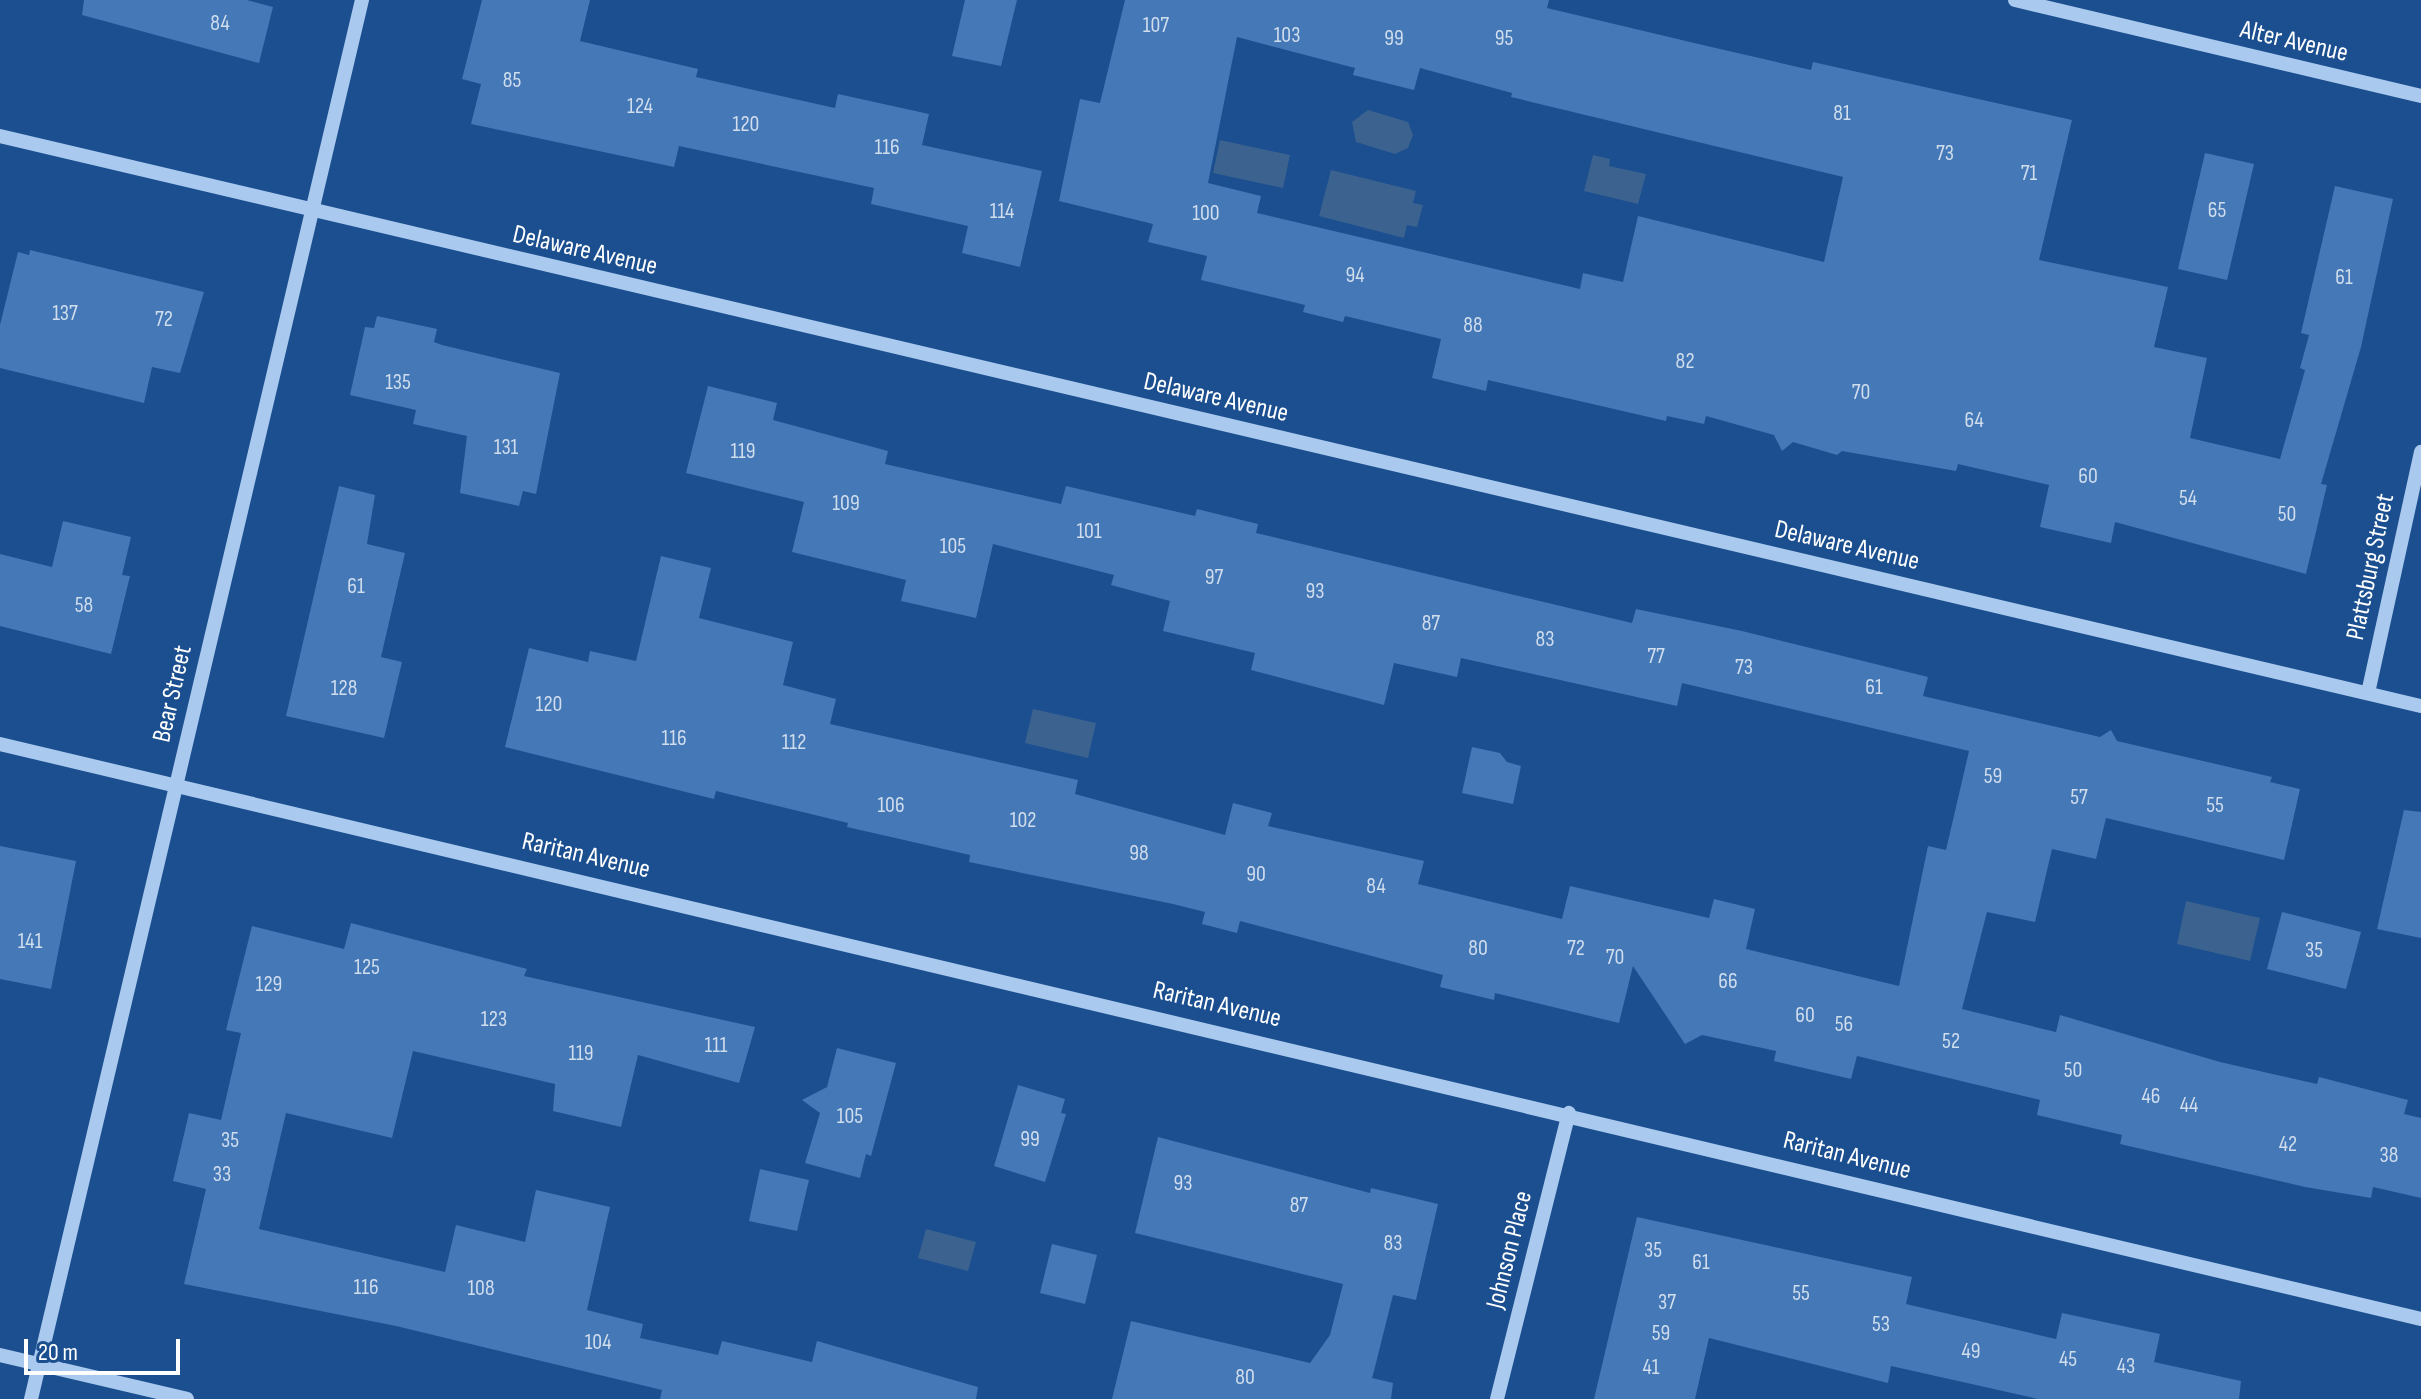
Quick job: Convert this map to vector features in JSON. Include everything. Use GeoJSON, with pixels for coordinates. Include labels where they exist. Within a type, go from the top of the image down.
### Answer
{"type":"FeatureCollection","features":[{"type":"Feature","properties":{"kind":"street","name":"Bear Street"},"geometry":{"type":"LineString","coordinates":[[31,1399],[362,0]]}},
{"type":"Feature","properties":{"kind":"street","name":"Alter Avenue"},"geometry":{"type":"LineString","coordinates":[[2015,0],[2421,96]]}},
{"type":"Feature","properties":{"kind":"street","name":"Delaware Avenue"},"geometry":{"type":"LineString","coordinates":[[0,136],[2421,706]]}},
{"type":"Feature","properties":{"kind":"street","name":"Plattsburg Street"},"geometry":{"type":"LineString","coordinates":[[2368,693],[2421,452]]}},
{"type":"Feature","properties":{"kind":"street","name":"Raritan Avenue"},"geometry":{"type":"LineString","coordinates":[[0,744],[1569,1113],[2421,1319]]}},
{"type":"Feature","properties":{"kind":"street","name":"Johnson Place"},"geometry":{"type":"LineString","coordinates":[[1497,1399],[1569,1113]]}},
{"type":"Feature","properties":{"kind":"street"},"geometry":{"type":"LineString","coordinates":[[0,1355],[187,1399]]}},
{"type":"Feature","properties":{"kind":"water"},"geometry":{"type":"Polygon","coordinates":[[[1368,110],[1408,122],[1413,135],[1408,148],[1395,154],[1356,142],[1352,122],[1368,110]]]}},
{"type":"Feature","properties":{"kind":"water"},"geometry":{"type":"Polygon","coordinates":[[[1220,140],[1290,155],[1283,188],[1213,173],[1220,140]]]}},
{"type":"Feature","properties":{"kind":"water"},"geometry":{"type":"Polygon","coordinates":[[[1593,155],[1610,159],[1609,166],[1646,174],[1638,204],[1584,191],[1593,155]]]}},
{"type":"Feature","properties":{"kind":"water"},"geometry":{"type":"Polygon","coordinates":[[[1331,170],[1416,191],[1413,203],[1423,205],[1417,227],[1407,225],[1404,238],[1319,216],[1331,170]]]}},
{"type":"Feature","properties":{"kind":"water"},"geometry":{"type":"Polygon","coordinates":[[[1033,709],[1096,723],[1088,758],[1025,743],[1033,709]]]}},
{"type":"Feature","properties":{"kind":"water"},"geometry":{"type":"Polygon","coordinates":[[[2186,901],[2260,918],[2250,961],[2177,944],[2186,901]]]}},
{"type":"Feature","properties":{"kind":"water"},"geometry":{"type":"Polygon","coordinates":[[[926,1229],[976,1242],[968,1271],[918,1258],[926,1229]]]}},
{"type":"Feature","properties":{"kind":"building"},"geometry":{"type":"Polygon","coordinates":[[[84,0],[247,0],[273,7],[259,63],[82,15],[84,0]]]}},
{"type":"Feature","properties":{"kind":"building"},"geometry":{"type":"Polygon","coordinates":[[[482,0],[590,0],[580,41],[698,69],[696,77],[835,108],[838,94],[929,114],[922,145],[1042,171],[1020,267],[962,253],[968,226],[871,204],[874,188],[679,146],[674,167],[471,124],[481,84],[462,79],[482,0]]]}},
{"type":"Feature","properties":{"kind":"building"},"geometry":{"type":"Polygon","coordinates":[[[965,0],[1017,0],[1001,66],[952,56],[965,0]]]}},
{"type":"Feature","properties":{"kind":"building"},"geometry":{"type":"Polygon","coordinates":[[[1125,0],[1549,0],[1547,8],[1811,70],[1813,62],[2072,120],[2039,260],[2168,287],[2154,347],[2207,358],[2190,438],[2280,459],[2305,370],[2300,368],[2309,335],[2301,333],[2335,186],[2393,199],[2361,347],[2321,484],[2327,485],[2306,574],[2115,522],[2111,543],[2040,527],[2049,485],[1958,464],[1956,471],[1842,451],[1837,455],[1793,442],[1782,451],[1774,435],[1706,416],[1704,424],[1667,416],[1666,421],[1488,380],[1486,391],[1432,378],[1441,339],[1345,316],[1343,322],[1303,312],[1305,305],[1201,280],[1207,256],[1148,242],[1153,224],[1059,201],[1080,99],[1100,103],[1125,0]],[[1237,37],[1208,183],[1261,196],[1257,213],[1580,289],[1583,273],[1623,282],[1638,216],[1824,262],[1843,177],[1511,97],[1512,93],[1420,68],[1414,90],[1353,75],[1355,68],[1237,37]]]}},
{"type":"Feature","properties":{"kind":"building"},"geometry":{"type":"Polygon","coordinates":[[[2205,153],[2254,164],[2227,280],[2178,269],[2205,153]]]}},
{"type":"Feature","properties":{"kind":"building"},"geometry":{"type":"Polygon","coordinates":[[[30,250],[204,292],[180,373],[152,367],[144,403],[0,368],[0,325],[18,252],[29,255],[30,250]]]}},
{"type":"Feature","properties":{"kind":"building"},"geometry":{"type":"Polygon","coordinates":[[[377,316],[437,329],[434,342],[442,345],[560,373],[536,494],[523,491],[519,506],[460,493],[467,436],[413,424],[416,410],[350,395],[365,327],[374,328],[377,316]]]}},
{"type":"Feature","properties":{"kind":"building"},"geometry":{"type":"Polygon","coordinates":[[[708,386],[777,403],[773,420],[888,451],[885,464],[1061,504],[1066,486],[1195,516],[1197,509],[1258,524],[1256,533],[1632,623],[1636,609],[1742,631],[1928,677],[1923,696],[2100,737],[2111,730],[2117,741],[2272,777],[2270,782],[2300,789],[2284,860],[2106,818],[2096,859],[2052,849],[2035,922],[1987,912],[1962,1009],[2056,1032],[2060,1015],[2220,1062],[2317,1084],[2319,1077],[2408,1100],[2404,1114],[2421,1118],[2421,1198],[2373,1187],[2371,1198],[2305,1187],[2120,1144],[2122,1135],[2037,1115],[2040,1100],[1857,1056],[1851,1079],[1774,1061],[1776,1051],[1702,1035],[1685,1044],[1633,966],[1619,1023],[1495,993],[1494,1000],[1440,987],[1443,975],[1240,921],[1237,933],[1202,924],[1205,912],[969,862],[970,855],[847,827],[848,823],[716,791],[714,799],[505,747],[529,648],[588,662],[590,651],[636,661],[661,556],[711,568],[699,618],[793,642],[783,685],[836,699],[830,724],[1078,780],[1075,794],[1225,835],[1233,803],[1272,813],[1268,826],[1424,861],[1418,884],[1562,919],[1570,886],[1709,918],[1714,899],[1755,909],[1746,949],[1899,986],[1928,846],[1946,850],[1969,751],[1682,683],[1677,706],[1461,658],[1457,677],[1394,663],[1384,705],[1251,670],[1255,653],[1163,631],[1170,601],[1111,585],[1114,575],[993,544],[976,618],[901,601],[906,580],[792,552],[804,502],[686,473],[708,386]]]}},
{"type":"Feature","properties":{"kind":"building"},"geometry":{"type":"Polygon","coordinates":[[[339,486],[375,495],[367,544],[405,553],[381,657],[402,662],[384,738],[286,716],[339,486]]]}},
{"type":"Feature","properties":{"kind":"building"},"geometry":{"type":"Polygon","coordinates":[[[63,521],[131,537],[122,575],[130,576],[111,654],[0,626],[0,554],[52,567],[63,521]]]}},
{"type":"Feature","properties":{"kind":"building"},"geometry":{"type":"Polygon","coordinates":[[[1472,747],[1500,753],[1507,762],[1521,766],[1513,804],[1462,793],[1472,747]]]}},
{"type":"Feature","properties":{"kind":"building"},"geometry":{"type":"Polygon","coordinates":[[[2404,810],[2421,812],[2421,938],[2377,929],[2404,810]]]}},
{"type":"Feature","properties":{"kind":"building"},"geometry":{"type":"Polygon","coordinates":[[[0,846],[76,861],[51,989],[0,979],[0,846]]]}},
{"type":"Feature","properties":{"kind":"building"},"geometry":{"type":"Polygon","coordinates":[[[2282,912],[2361,932],[2346,989],[2267,969],[2282,912]]]}},
{"type":"Feature","properties":{"kind":"building"},"geometry":{"type":"Polygon","coordinates":[[[351,923],[527,969],[524,976],[755,1027],[739,1083],[638,1055],[621,1127],[553,1111],[555,1084],[413,1051],[392,1138],[286,1113],[259,1229],[445,1272],[456,1225],[525,1242],[536,1190],[610,1207],[587,1310],[643,1324],[640,1338],[718,1355],[722,1341],[812,1362],[817,1341],[978,1387],[976,1399],[660,1399],[662,1390],[396,1326],[184,1284],[206,1189],[173,1181],[189,1113],[221,1120],[241,1033],[226,1030],[252,926],[344,949],[351,923]]]}},
{"type":"Feature","properties":{"kind":"building"},"geometry":{"type":"Polygon","coordinates":[[[837,1048],[896,1063],[871,1156],[866,1154],[860,1178],[805,1163],[820,1113],[802,1100],[827,1087],[837,1048]]]}},
{"type":"Feature","properties":{"kind":"building"},"geometry":{"type":"Polygon","coordinates":[[[1018,1085],[1065,1099],[1061,1113],[1066,1114],[1045,1182],[994,1166],[1018,1085]]]}},
{"type":"Feature","properties":{"kind":"building"},"geometry":{"type":"Polygon","coordinates":[[[1158,1137],[1370,1193],[1371,1188],[1438,1204],[1416,1300],[1393,1295],[1372,1378],[1393,1383],[1391,1399],[1112,1399],[1131,1321],[1310,1363],[1330,1335],[1343,1284],[1135,1233],[1158,1137]]]}},
{"type":"Feature","properties":{"kind":"building"},"geometry":{"type":"Polygon","coordinates":[[[760,1169],[809,1180],[797,1231],[749,1221],[760,1169]]]}},
{"type":"Feature","properties":{"kind":"building"},"geometry":{"type":"Polygon","coordinates":[[[1637,1217],[1912,1277],[1906,1304],[2056,1339],[2062,1313],[2160,1334],[2154,1362],[2241,1381],[2239,1399],[2038,1399],[1891,1366],[1888,1383],[1709,1338],[1695,1399],[1594,1399],[1637,1217]]]}},
{"type":"Feature","properties":{"kind":"building"},"geometry":{"type":"Polygon","coordinates":[[[1052,1244],[1097,1255],[1085,1304],[1040,1293],[1052,1244]]]}}]}
